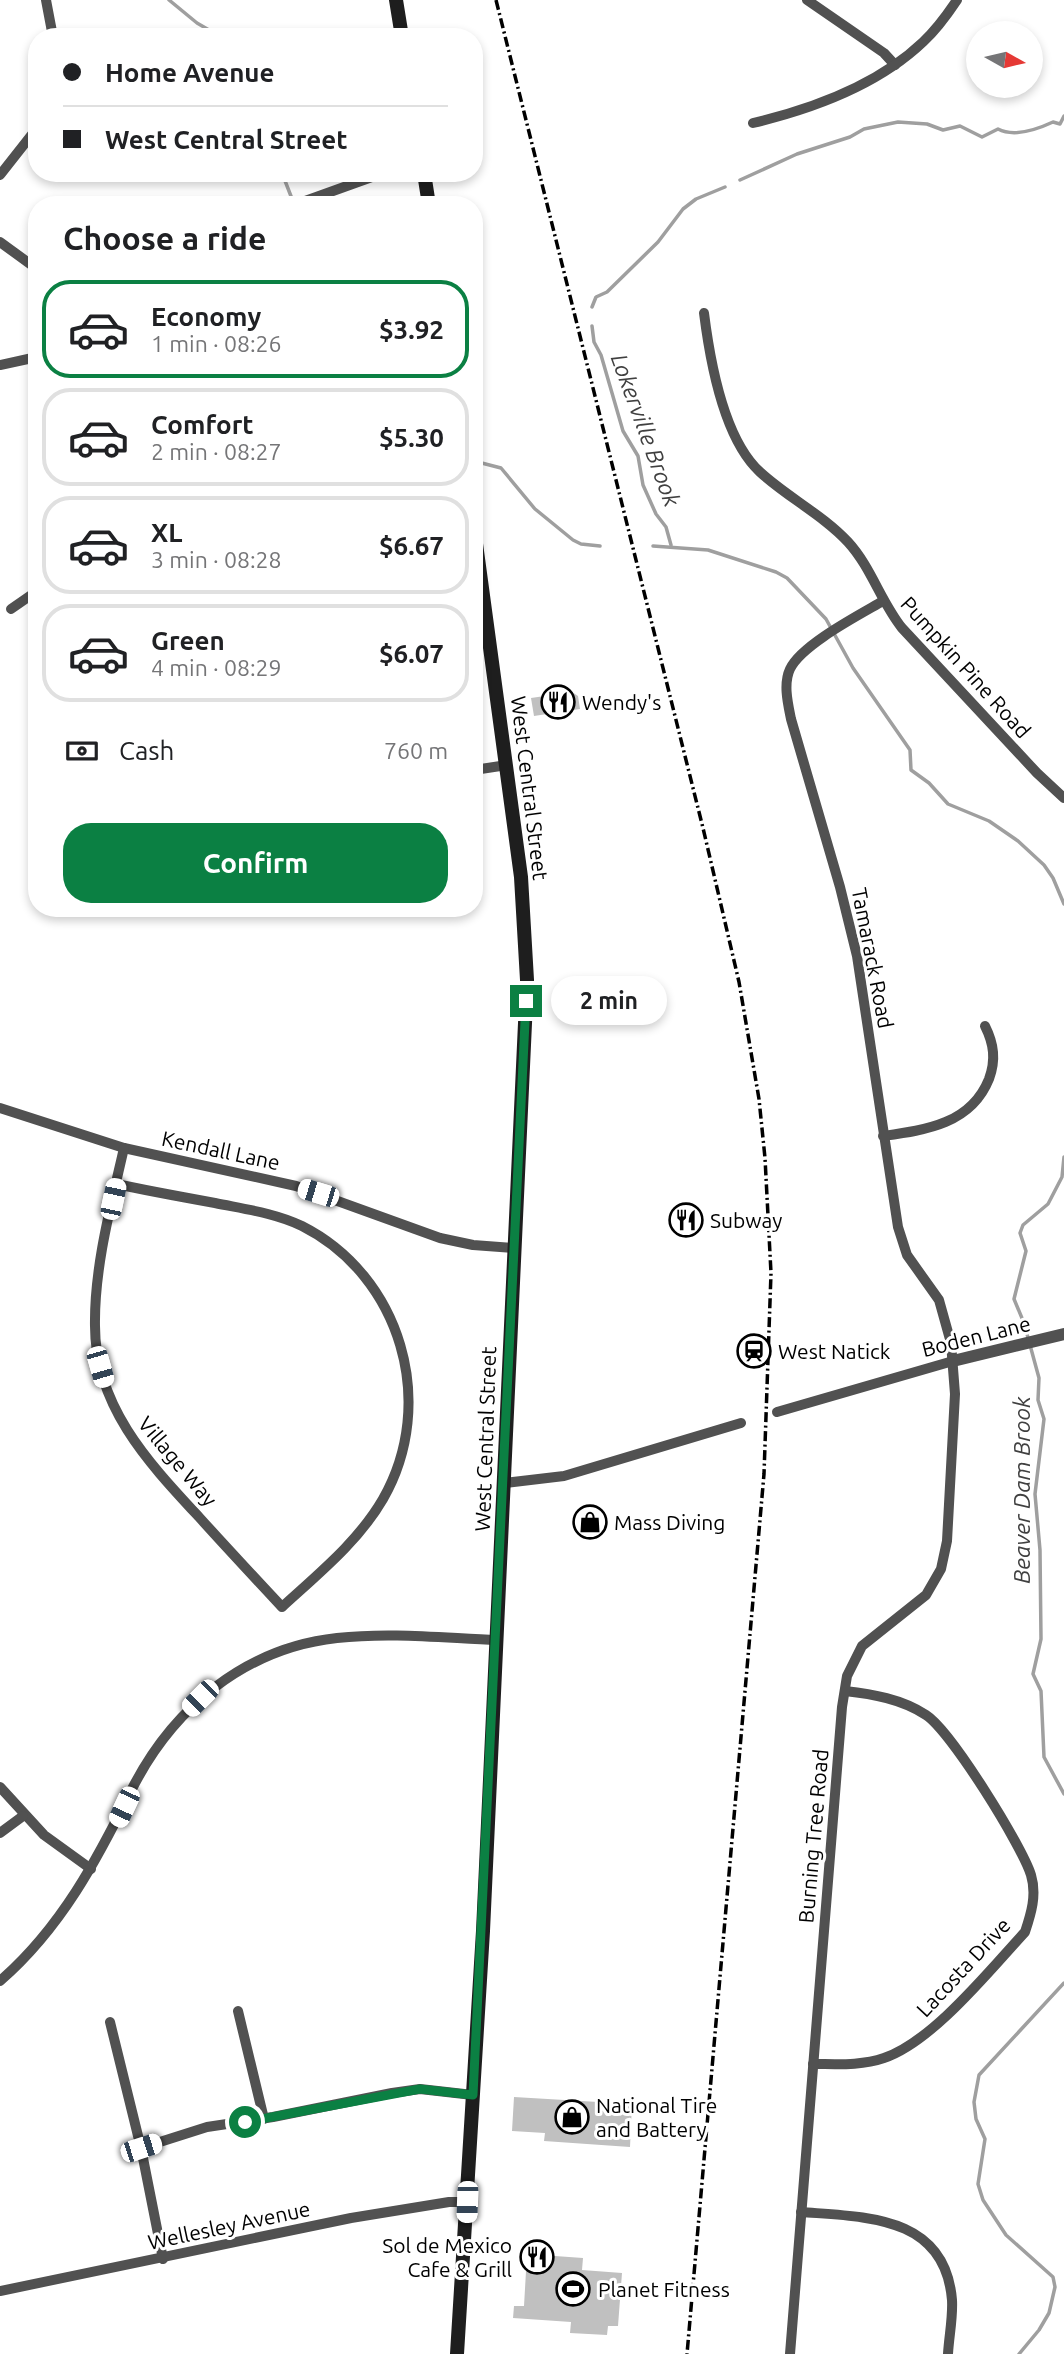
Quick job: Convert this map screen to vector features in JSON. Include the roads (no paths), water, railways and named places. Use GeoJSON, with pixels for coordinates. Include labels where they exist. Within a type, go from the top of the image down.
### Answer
{"type":"FeatureCollection","features":[{"type":"Feature","properties":{"kind":"main road"},"geometry":{"type":"LineString","coordinates":[[396,0],[401,28]]}},
{"type":"Feature","properties":{"kind":"main road","name":"West Central Street"},"geometry":{"type":"LineString","coordinates":[[457,2354],[505,1483],[527,980],[521,877],[483,593]]}},
{"type":"Feature","properties":{"kind":"street"},"geometry":{"type":"LineString","coordinates":[[46,0],[51,28]]}},
{"type":"Feature","properties":{"kind":"street"},"geometry":{"type":"LineString","coordinates":[[807,0],[884,53],[895,65]]}},
{"type":"Feature","properties":{"kind":"street"},"geometry":{"type":"LineString","coordinates":[[753,123],[836,95],[895,65],[923,43],[957,0]]}},
{"type":"Feature","properties":{"kind":"street"},"geometry":{"type":"LineString","coordinates":[[0,175],[28,139]]}},
{"type":"Feature","properties":{"kind":"street"},"geometry":{"type":"LineString","coordinates":[[318,196],[358,182]]}},
{"type":"Feature","properties":{"kind":"street"},"geometry":{"type":"LineString","coordinates":[[0,243],[28,263]]}},
{"type":"Feature","properties":{"kind":"street","name":"Pumpkin Pine Road"},"geometry":{"type":"LineString","coordinates":[[704,313],[715,374],[730,424],[743,453],[761,473],[850,544],[902,628],[1037,773],[1064,798]]}},
{"type":"Feature","properties":{"kind":"street"},"geometry":{"type":"LineString","coordinates":[[0,365],[28,359]]}},
{"type":"Feature","properties":{"kind":"street"},"geometry":{"type":"LineString","coordinates":[[11,609],[28,597]]}},
{"type":"Feature","properties":{"kind":"street","name":"Tamarack Road"},"geometry":{"type":"LineString","coordinates":[[883,601],[821,639],[790,669],[788,706],[857,956],[883,1136],[902,1241],[915,1268],[939,1300],[948,1327],[953,1361]]}},
{"type":"Feature","properties":{"kind":"street"},"geometry":{"type":"LineString","coordinates":[[483,769],[507,765]]}},
{"type":"Feature","properties":{"kind":"street"},"geometry":{"type":"LineString","coordinates":[[883,1136],[940,1125],[965,1112],[976,1102],[984,1091],[993,1064],[991,1039],[985,1026]]}},
{"type":"Feature","properties":{"kind":"street","name":"Kendall Lane"},"geometry":{"type":"LineString","coordinates":[[0,1108],[124,1148],[296,1186],[440,1238],[473,1245],[515,1248]]}},
{"type":"Feature","properties":{"kind":"street","name":"Village Way"},"geometry":{"type":"LineString","coordinates":[[116,1184],[251,1210],[300,1225],[332,1245],[360,1271],[380,1298],[395,1327],[405,1360],[409,1403],[403,1447],[393,1478],[375,1512],[352,1542],[282,1606],[143,1455],[122,1423],[105,1387],[96,1347],[95,1311],[116,1184],[124,1148]]}},
{"type":"Feature","properties":{"kind":"street","name":"Boden Lane"},"geometry":{"type":"LineString","coordinates":[[777,1412],[953,1361],[1064,1334]]}},
{"type":"Feature","properties":{"kind":"street","name":"Burning Tree Road"},"geometry":{"type":"LineString","coordinates":[[790,2354],[845,1691],[853,1661],[862,1646],[926,1595],[941,1569],[949,1524],[955,1394],[953,1361]]}},
{"type":"Feature","properties":{"kind":"street"},"geometry":{"type":"LineString","coordinates":[[505,1483],[564,1476],[741,1423]]}},
{"type":"Feature","properties":{"kind":"street"},"geometry":{"type":"LineString","coordinates":[[0,1981],[45,1935],[91,1869],[141,1773],[166,1735],[200,1698],[244,1667],[291,1647],[339,1637],[384,1635],[497,1640]]}},
{"type":"Feature","properties":{"kind":"street","name":"Lacosta Drive"},"geometry":{"type":"LineString","coordinates":[[813,2064],[866,2063],[882,2059],[915,2043],[1025,1933],[1032,1910],[1031,1876],[1023,1856],[945,1732],[926,1714],[898,1702],[845,1691]]}},
{"type":"Feature","properties":{"kind":"street"},"geometry":{"type":"LineString","coordinates":[[0,1787],[23,1816],[44,1835],[91,1869]]}},
{"type":"Feature","properties":{"kind":"street"},"geometry":{"type":"LineString","coordinates":[[0,1833],[23,1816]]}},
{"type":"Feature","properties":{"kind":"street"},"geometry":{"type":"LineString","coordinates":[[239,2011],[264,2119]]}},
{"type":"Feature","properties":{"kind":"street"},"geometry":{"type":"LineString","coordinates":[[110,2022],[141,2148],[163,2259]]}},
{"type":"Feature","properties":{"kind":"street"},"geometry":{"type":"LineString","coordinates":[[141,2148],[207,2127],[264,2119],[420,2089],[473,2095]]}},
{"type":"Feature","properties":{"kind":"street","name":"Wellesley Avenue"},"geometry":{"type":"LineString","coordinates":[[0,2291],[351,2218],[449,2202],[467,2202]]}},
{"type":"Feature","properties":{"kind":"street"},"geometry":{"type":"LineString","coordinates":[[802,2212],[881,2219],[895,2223],[919,2237],[937,2258],[949,2283],[953,2311],[948,2354]]}},
{"type":"Feature","properties":{"kind":"waterway","name":"Beaver Dam Brook"},"geometry":{"type":"LineString","coordinates":[[169,0],[206,28]]}},
{"type":"Feature","properties":{"kind":"waterway","name":"Lokerville Brook"},"geometry":{"type":"LineString","coordinates":[[740,180],[797,154],[850,137],[864,129],[898,122],[927,124],[943,130],[960,126],[982,137],[998,129],[1019,133],[1053,122],[1060,124],[1064,116]]}},
{"type":"Feature","properties":{"kind":"waterway","name":"Beaver Dam Brook"},"geometry":{"type":"LineString","coordinates":[[285,182],[291,196]]}},
{"type":"Feature","properties":{"kind":"waterway","name":"Lokerville Brook"},"geometry":{"type":"LineString","coordinates":[[592,307],[596,297],[607,292],[658,242],[683,209],[696,199],[725,187]]}},
{"type":"Feature","properties":{"kind":"waterway","name":"Lokerville Brook"},"geometry":{"type":"LineString","coordinates":[[592,326],[594,342],[601,355],[623,431],[638,456],[643,485],[656,514],[666,527],[671,545]]}},
{"type":"Feature","properties":{"kind":"waterway","name":"Beaver Dam Brook"},"geometry":{"type":"LineString","coordinates":[[483,463],[501,468],[535,509],[573,540],[581,544],[600,546]]}},
{"type":"Feature","properties":{"kind":"waterway","name":"Beaver Dam Brook"},"geometry":{"type":"LineString","coordinates":[[653,546],[708,550],[787,578],[826,619],[853,668],[910,750],[911,770],[929,783],[948,804],[989,821],[1018,841],[1044,865],[1064,904]]}},
{"type":"Feature","properties":{"kind":"waterway","name":"Beaver Dam Brook"},"geometry":{"type":"LineString","coordinates":[[1064,1157],[1062,1177],[1048,1204],[1023,1225],[1020,1233],[1026,1251],[1014,1299],[1024,1323],[1039,1378],[1038,1400],[1044,1419],[1035,1494],[1040,1550],[1041,1639],[1033,1674],[1041,1691],[1044,1757],[1064,1794]]}},
{"type":"Feature","properties":{"kind":"waterway","name":"Beaver Dam Brook"},"geometry":{"type":"LineString","coordinates":[[1019,2354],[1049,2313],[1055,2287],[1053,2277],[1006,2235],[983,2200],[978,2184],[985,2139],[976,2119],[974,2102],[979,2075],[1064,1983]]}},
{"type":"Feature","properties":{"kind":"railway"},"geometry":{"type":"LineString","coordinates":[[496,0],[739,982],[759,1099],[765,1158],[771,1273],[764,1474],[687,2354]]}},
{"type":"Feature","properties":{"kind":"place","name":"Wendy's"},"geometry":{"type":"Point","coordinates":[558,702]}},
{"type":"Feature","properties":{"kind":"place","name":"Subway"},"geometry":{"type":"Point","coordinates":[686,1220]}},
{"type":"Feature","properties":{"kind":"place","name":"West Natick"},"geometry":{"type":"Point","coordinates":[754,1351]}},
{"type":"Feature","properties":{"kind":"place","name":"Mass Diving"},"geometry":{"type":"Point","coordinates":[590,1522]}},
{"type":"Feature","properties":{"kind":"place","name":"National Tire and Battery"},"geometry":{"type":"Point","coordinates":[572,2117]}},
{"type":"Feature","properties":{"kind":"place","name":"Sol de Mexico Cafe & Grill"},"geometry":{"type":"Point","coordinates":[537,2257]}},
{"type":"Feature","properties":{"kind":"place","name":"Planet Fitness"},"geometry":{"type":"Point","coordinates":[573,2289]}}]}
